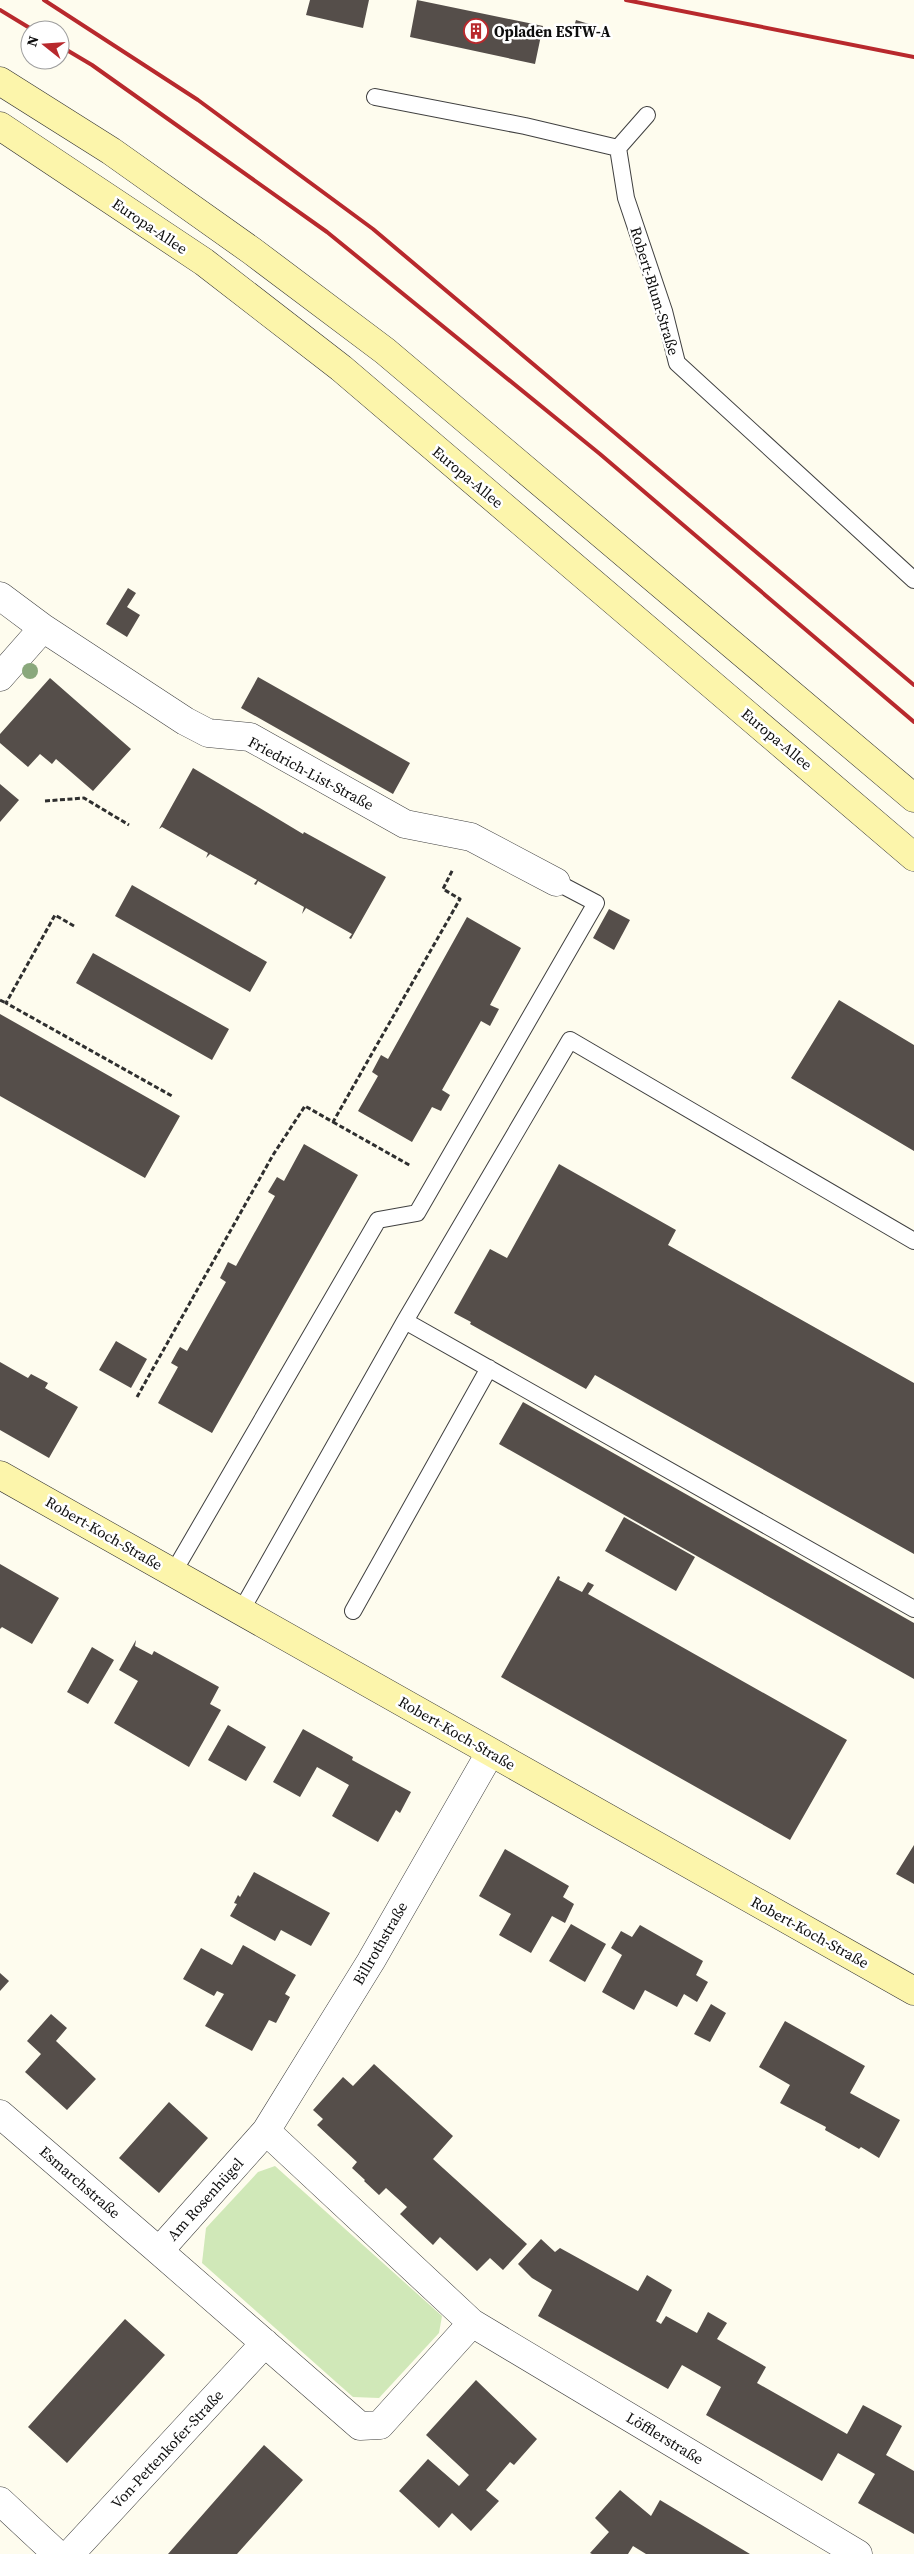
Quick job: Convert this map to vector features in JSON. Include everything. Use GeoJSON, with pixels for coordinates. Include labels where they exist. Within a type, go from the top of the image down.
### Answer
{"type":"FeatureCollection","features":[{"type":"Feature","properties":{"kind":"main road"},"geometry":{"type":"LineString","coordinates":[[0,81],[111,151],[252,251],[385,351],[914,798]]}},
{"type":"Feature","properties":{"kind":"main road","name":"Europa-Allee"},"geometry":{"type":"LineString","coordinates":[[0,126],[204,262],[341,368],[914,857]]}},
{"type":"Feature","properties":{"kind":"main road","name":"Robert-Koch-Straße"},"geometry":{"type":"LineString","coordinates":[[0,1475],[914,1991]]}},
{"type":"Feature","properties":{"kind":"street","name":"Friedrich-List-Straße"},"geometry":{"type":"LineString","coordinates":[[0,596],[43,628],[185,721],[208,733],[250,737],[405,824],[471,837],[556,882]]}},
{"type":"Feature","properties":{"kind":"street"},"geometry":{"type":"LineString","coordinates":[[0,677],[43,628]]}},
{"type":"Feature","properties":{"kind":"street","name":"Billrothstraße"},"geometry":{"type":"LineString","coordinates":[[266,2131],[371,1961],[490,1753]]}},
{"type":"Feature","properties":{"kind":"street","name":"Esmarchstraße"},"geometry":{"type":"LineString","coordinates":[[0,2114],[159,2251]]}},
{"type":"Feature","properties":{"kind":"street"},"geometry":{"type":"LineString","coordinates":[[266,2131],[472,2323]]}},
{"type":"Feature","properties":{"kind":"street","name":"Am Rosenhügel"},"geometry":{"type":"LineString","coordinates":[[266,2131],[159,2251],[360,2426],[380,2425],[472,2323]]}},
{"type":"Feature","properties":{"kind":"street","name":"Löfflerstraße"},"geometry":{"type":"LineString","coordinates":[[472,2323],[858,2554]]}},
{"type":"Feature","properties":{"kind":"street","name":"Von-Pettenkofer-Straße"},"geometry":{"type":"LineString","coordinates":[[70,2554],[265,2343]]}},
{"type":"Feature","properties":{"kind":"street"},"geometry":{"type":"LineString","coordinates":[[0,2501],[57,2554]]}},
{"type":"Feature","properties":{"kind":"lane"},"geometry":{"type":"LineString","coordinates":[[375,97],[526,126],[618,148],[647,115]]}},
{"type":"Feature","properties":{"kind":"lane","name":"Robert-Blum-Straße"},"geometry":{"type":"LineString","coordinates":[[618,148],[626,198],[664,311],[677,363],[914,580]]}},
{"type":"Feature","properties":{"kind":"lane"},"geometry":{"type":"LineString","coordinates":[[173,1573],[378,1220],[417,1213],[596,903],[556,882]]}},
{"type":"Feature","properties":{"kind":"lane"},"geometry":{"type":"LineString","coordinates":[[241,1611],[405,1321],[570,1040],[914,1241]]}},
{"type":"Feature","properties":{"kind":"lane"},"geometry":{"type":"LineString","coordinates":[[405,1321],[914,1610]]}},
{"type":"Feature","properties":{"kind":"lane"},"geometry":{"type":"LineString","coordinates":[[353,1611],[489,1368]]}},
{"type":"Feature","properties":{"kind":"path"},"geometry":{"type":"LineString","coordinates":[[45,801],[84,798],[129,825]]}},
{"type":"Feature","properties":{"kind":"path"},"geometry":{"type":"LineString","coordinates":[[333,1122],[460,899],[443,889],[471,837]]}},
{"type":"Feature","properties":{"kind":"path"},"geometry":{"type":"LineString","coordinates":[[6,1003],[55,915],[74,926]]}},
{"type":"Feature","properties":{"kind":"path"},"geometry":{"type":"LineString","coordinates":[[0,1000],[172,1096]]}},
{"type":"Feature","properties":{"kind":"path"},"geometry":{"type":"LineString","coordinates":[[137,1396],[273,1155],[305,1106],[436,1179]]}},
{"type":"Feature","properties":{"kind":"green space"},"geometry":{"type":"Polygon","coordinates":[[[275,2166],[442,2316],[439,2333],[379,2398],[353,2397],[202,2263],[206,2228],[258,2172],[275,2166]]]}},
{"type":"Feature","properties":{"kind":"building"},"geometry":{"type":"Polygon","coordinates":[[[310,0],[369,0],[363,28],[306,15],[310,0]]]}},
{"type":"Feature","properties":{"kind":"building","name":"Opladen ESTW-A"},"geometry":{"type":"Polygon","coordinates":[[[417,0],[543,26],[535,64],[410,37],[417,0]]]}},
{"type":"Feature","properties":{"kind":"building"},"geometry":{"type":"Polygon","coordinates":[[[576,20],[592,25],[590,34],[573,30],[576,20]]]}},
{"type":"Feature","properties":{"kind":"building"},"geometry":{"type":"Polygon","coordinates":[[[128,588],[136,593],[127,607],[140,615],[127,637],[106,624],[128,588]]]}},
{"type":"Feature","properties":{"kind":"building"},"geometry":{"type":"Polygon","coordinates":[[[258,677],[410,763],[393,794],[241,708],[258,677]]]}},
{"type":"Feature","properties":{"kind":"building"},"geometry":{"type":"Polygon","coordinates":[[[50,678],[131,749],[93,791],[56,759],[52,764],[40,754],[28,767],[0,743],[0,734],[50,678]]]}},
{"type":"Feature","properties":{"kind":"building"},"geometry":{"type":"Polygon","coordinates":[[[193,768],[303,834],[304,832],[386,877],[351,939],[349,938],[352,934],[306,908],[302,914],[304,907],[258,881],[256,885],[254,884],[257,880],[210,854],[206,858],[208,853],[162,827],[159,829],[193,768]]]}},
{"type":"Feature","properties":{"kind":"building"},"geometry":{"type":"Polygon","coordinates":[[[0,784],[19,800],[0,822],[0,784]]]}},
{"type":"Feature","properties":{"kind":"building"},"geometry":{"type":"Polygon","coordinates":[[[132,885],[267,962],[250,992],[115,916],[132,885]]]}},
{"type":"Feature","properties":{"kind":"building"},"geometry":{"type":"Polygon","coordinates":[[[609,909],[630,920],[614,950],[593,938],[609,909]]]}},
{"type":"Feature","properties":{"kind":"building"},"geometry":{"type":"Polygon","coordinates":[[[467,917],[521,948],[490,1005],[499,1009],[490,1026],[481,1021],[442,1090],[450,1095],[441,1111],[432,1107],[412,1142],[358,1111],[378,1076],[372,1072],[381,1055],[388,1059],[467,917]]]}},
{"type":"Feature","properties":{"kind":"building"},"geometry":{"type":"Polygon","coordinates":[[[93,953],[229,1029],[212,1060],[76,983],[93,953]]]}},
{"type":"Feature","properties":{"kind":"building"},"geometry":{"type":"Polygon","coordinates":[[[839,1000],[914,1045],[914,1151],[791,1078],[839,1000]]]}},
{"type":"Feature","properties":{"kind":"building"},"geometry":{"type":"Polygon","coordinates":[[[0,1014],[180,1116],[145,1178],[0,1096],[0,1014]]]}},
{"type":"Feature","properties":{"kind":"building"},"geometry":{"type":"Polygon","coordinates":[[[304,1144],[358,1175],[212,1433],[158,1403],[178,1367],[171,1363],[177,1352],[180,1347],[187,1351],[226,1282],[220,1278],[228,1262],[236,1266],[275,1196],[268,1192],[277,1177],[284,1181],[304,1144]]]}},
{"type":"Feature","properties":{"kind":"building"},"geometry":{"type":"Polygon","coordinates":[[[559,1164],[676,1230],[668,1245],[914,1383],[914,1554],[595,1375],[586,1389],[470,1324],[471,1322],[454,1313],[490,1249],[507,1258],[559,1164]]]}},
{"type":"Feature","properties":{"kind":"building"},"geometry":{"type":"Polygon","coordinates":[[[116,1341],[147,1359],[131,1388],[99,1370],[116,1341]]]}},
{"type":"Feature","properties":{"kind":"building"},"geometry":{"type":"Polygon","coordinates":[[[0,1362],[28,1378],[31,1374],[48,1383],[45,1388],[78,1407],[49,1458],[0,1430],[0,1362]]]}},
{"type":"Feature","properties":{"kind":"building"},"geometry":{"type":"Polygon","coordinates":[[[523,1402],[914,1623],[914,1679],[499,1444],[523,1402]]]}},
{"type":"Feature","properties":{"kind":"building"},"geometry":{"type":"Polygon","coordinates":[[[624,1517],[695,1557],[676,1591],[605,1551],[624,1517]]]}},
{"type":"Feature","properties":{"kind":"building"},"geometry":{"type":"Polygon","coordinates":[[[0,1564],[59,1598],[32,1644],[2,1627],[0,1629],[0,1564]]]}},
{"type":"Feature","properties":{"kind":"building"},"geometry":{"type":"Polygon","coordinates":[[[558,1576],[560,1577],[559,1580],[582,1592],[588,1582],[594,1585],[588,1594],[847,1740],[790,1840],[501,1677],[558,1576]]]}},
{"type":"Feature","properties":{"kind":"building"},"geometry":{"type":"Polygon","coordinates":[[[136,1640],[135,1646],[152,1655],[154,1651],[219,1687],[210,1704],[221,1710],[189,1767],[114,1723],[138,1681],[119,1670],[136,1640]]]}},
{"type":"Feature","properties":{"kind":"building"},"geometry":{"type":"Polygon","coordinates":[[[92,1647],[114,1660],[88,1704],[67,1692],[92,1647]]]}},
{"type":"Feature","properties":{"kind":"building"},"geometry":{"type":"Polygon","coordinates":[[[228,1725],[266,1747],[246,1781],[208,1760],[228,1725]]]}},
{"type":"Feature","properties":{"kind":"building"},"geometry":{"type":"Polygon","coordinates":[[[303,1729],[353,1757],[352,1760],[411,1792],[400,1813],[396,1810],[378,1842],[332,1816],[349,1785],[317,1767],[300,1797],[273,1782],[303,1729]]]}},
{"type":"Feature","properties":{"kind":"building"},"geometry":{"type":"Polygon","coordinates":[[[914,1845],[914,1884],[896,1874],[914,1845]]]}},
{"type":"Feature","properties":{"kind":"building"},"geometry":{"type":"Polygon","coordinates":[[[505,1849],[569,1886],[563,1897],[574,1904],[565,1923],[552,1916],[531,1953],[499,1935],[511,1914],[479,1896],[505,1849]]]}},
{"type":"Feature","properties":{"kind":"building"},"geometry":{"type":"Polygon","coordinates":[[[254,1872],[330,1913],[311,1946],[281,1930],[275,1941],[230,1916],[237,1904],[234,1903],[238,1895],[240,1897],[254,1872]]]}},
{"type":"Feature","properties":{"kind":"building"},"geometry":{"type":"Polygon","coordinates":[[[571,1924],[606,1944],[585,1982],[549,1961],[571,1924]]]}},
{"type":"Feature","properties":{"kind":"building"},"geometry":{"type":"Polygon","coordinates":[[[640,1925],[703,1961],[696,1975],[708,1982],[697,2002],[684,1994],[677,2007],[645,1990],[634,2010],[602,1992],[622,1955],[611,1948],[621,1931],[632,1937],[640,1925]]]}},
{"type":"Feature","properties":{"kind":"building"},"geometry":{"type":"Polygon","coordinates":[[[243,1945],[296,1975],[285,1994],[290,1997],[276,2023],[269,2020],[252,2051],[205,2026],[224,1994],[217,1991],[214,1996],[183,1979],[201,1948],[232,1965],[243,1945]]]}},
{"type":"Feature","properties":{"kind":"building"},"geometry":{"type":"Polygon","coordinates":[[[0,1973],[9,1981],[0,1991],[0,1973]]]}},
{"type":"Feature","properties":{"kind":"building"},"geometry":{"type":"Polygon","coordinates":[[[711,2004],[726,2013],[710,2042],[694,2034],[711,2004]]]}},
{"type":"Feature","properties":{"kind":"building"},"geometry":{"type":"Polygon","coordinates":[[[51,2014],[67,2028],[56,2041],[96,2079],[67,2110],[25,2072],[41,2054],[27,2041],[51,2014]]]}},
{"type":"Feature","properties":{"kind":"building"},"geometry":{"type":"Polygon","coordinates":[[[785,2021],[865,2066],[850,2093],[900,2120],[879,2158],[861,2147],[859,2149],[825,2130],[826,2127],[780,2103],[790,2085],[759,2067],[785,2021]]]}},
{"type":"Feature","properties":{"kind":"building"},"geometry":{"type":"Polygon","coordinates":[[[374,2064],[453,2136],[433,2159],[527,2244],[503,2270],[490,2258],[477,2271],[440,2237],[433,2245],[400,2214],[407,2207],[386,2188],[379,2195],[352,2168],[357,2162],[317,2125],[323,2119],[313,2110],[343,2077],[353,2086],[374,2064]]]}},
{"type":"Feature","properties":{"kind":"building"},"geometry":{"type":"Polygon","coordinates":[[[169,2102],[208,2138],[159,2193],[119,2158],[169,2102]]]}},
{"type":"Feature","properties":{"kind":"building"},"geometry":{"type":"Polygon","coordinates":[[[541,2239],[555,2252],[560,2248],[638,2291],[647,2275],[672,2290],[656,2321],[661,2324],[666,2316],[697,2333],[708,2312],[727,2323],[717,2339],[766,2367],[757,2383],[847,2434],[863,2405],[902,2426],[886,2455],[914,2471],[914,2534],[858,2503],[875,2474],[838,2453],[822,2481],[706,2415],[721,2387],[682,2365],[668,2389],[538,2316],[552,2290],[532,2278],[518,2264],[541,2239]]]}},
{"type":"Feature","properties":{"kind":"building"},"geometry":{"type":"Polygon","coordinates":[[[125,2319],[165,2355],[67,2463],[28,2427],[125,2319]]]}},
{"type":"Feature","properties":{"kind":"building"},"geometry":{"type":"Polygon","coordinates":[[[476,2380],[537,2439],[514,2465],[510,2462],[486,2490],[499,2501],[471,2531],[452,2513],[439,2528],[399,2491],[428,2459],[459,2486],[469,2475],[426,2435],[476,2380]]]}},
{"type":"Feature","properties":{"kind":"building"},"geometry":{"type":"Polygon","coordinates":[[[264,2445],[303,2480],[237,2554],[168,2554],[264,2445]]]}},
{"type":"Feature","properties":{"kind":"building"},"geometry":{"type":"Polygon","coordinates":[[[620,2490],[651,2516],[660,2500],[750,2554],[646,2554],[633,2546],[628,2554],[592,2554],[590,2553],[609,2532],[595,2518],[620,2490]]]}},
{"type":"Feature","properties":{"kind":"railway"},"geometry":{"type":"LineString","coordinates":[[44,0],[198,100],[373,229],[914,685]]}},
{"type":"Feature","properties":{"kind":"railway"},"geometry":{"type":"LineString","coordinates":[[626,0],[914,57]]}},
{"type":"Feature","properties":{"kind":"railway"},"geometry":{"type":"LineString","coordinates":[[0,10],[20,22]]}},
{"type":"Feature","properties":{"kind":"railway"},"geometry":{"type":"LineString","coordinates":[[70,52],[92,65],[327,232],[600,454],[914,722]]}},
{"type":"Feature","properties":{"kind":"place","name":"Opladen ESTW-A"},"geometry":{"type":"Point","coordinates":[476,31]}}]}
